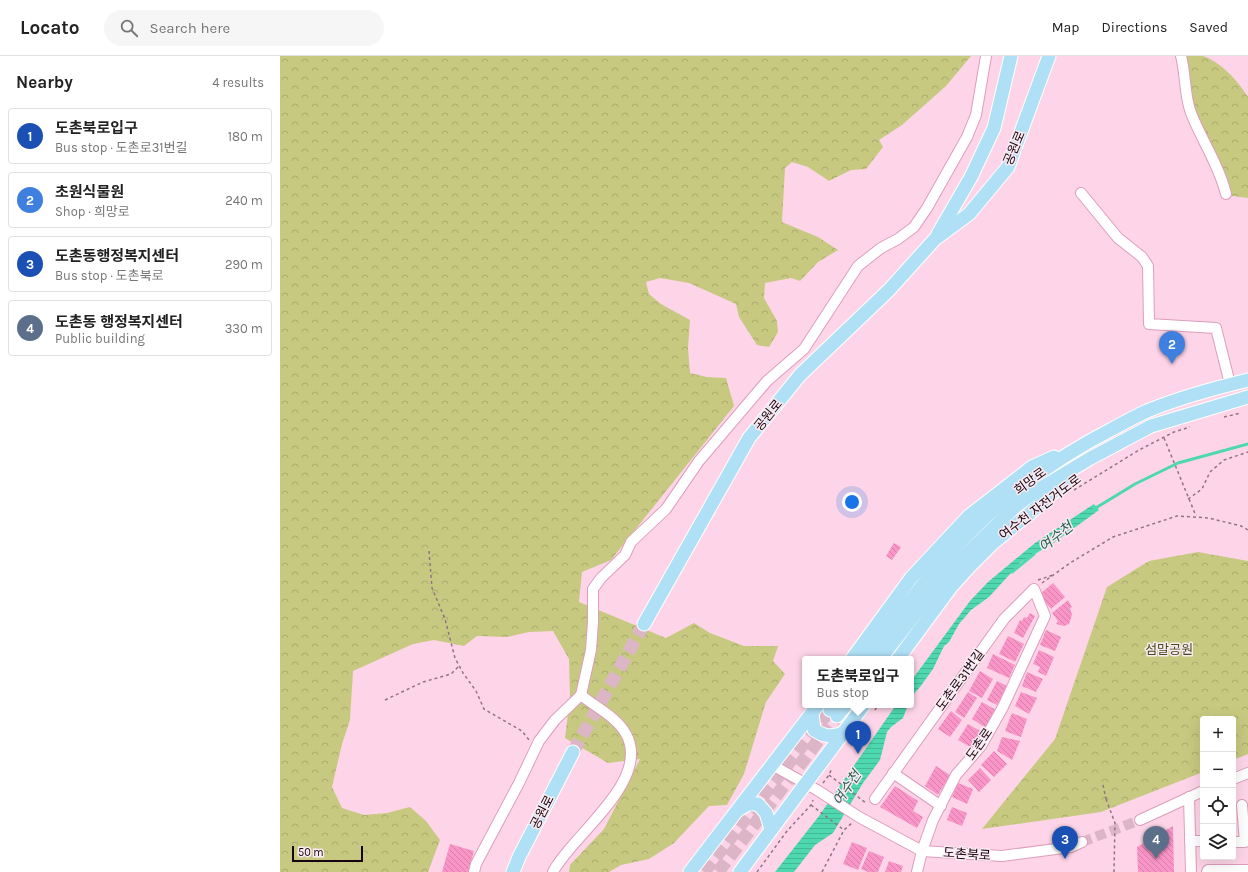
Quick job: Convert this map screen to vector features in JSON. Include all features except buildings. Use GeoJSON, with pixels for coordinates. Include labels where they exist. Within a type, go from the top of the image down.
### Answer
{"type":"FeatureCollection","features":[{"type":"Feature","properties":{"kind":"main road","name":"공원로"},"geometry":{"type":"LineString","coordinates":[[935,239],[971,177],[994,128],[1011,56]]}},
{"type":"Feature","properties":{"kind":"main road","name":"공원로"},"geometry":{"type":"LineString","coordinates":[[644,624],[749,438],[800,375],[889,290],[935,239],[969,214],[1008,167],[1049,56]]}},
{"type":"Feature","properties":{"kind":"main road","name":"희망로"},"geometry":{"type":"LineString","coordinates":[[869,656],[916,593],[972,529],[1008,497],[1081,445],[1146,411],[1230,384],[1248,380]]}},
{"type":"Feature","properties":{"kind":"main road","name":"희망로"},"geometry":{"type":"LineString","coordinates":[[882,656],[948,572],[1016,506],[1036,491],[1089,459],[1151,426],[1248,397]]}},
{"type":"Feature","properties":{"kind":"main road"},"geometry":{"type":"LineString","coordinates":[[854,656],[911,578],[969,516],[1032,468],[1081,445]]}},
{"type":"Feature","properties":{"kind":"main road"},"geometry":{"type":"LineString","coordinates":[[900,656],[951,587],[970,566],[993,543],[1029,514],[1089,459]]}},
{"type":"Feature","properties":{"kind":"main road"},"geometry":{"type":"LineString","coordinates":[[740,872],[771,829],[811,787],[843,733],[869,708]]}},
{"type":"Feature","properties":{"kind":"main road"},"geometry":{"type":"LineString","coordinates":[[826,710],[814,730],[821,735],[832,737],[843,733]]}},
{"type":"Feature","properties":{"kind":"main road"},"geometry":{"type":"LineString","coordinates":[[690,872],[772,765],[826,710]]}},
{"type":"Feature","properties":{"kind":"main road","name":"공원로"},"geometry":{"type":"LineString","coordinates":[[513,872],[518,857],[573,752]]}},
{"type":"Feature","properties":{"kind":"main road"},"geometry":{"type":"LineString","coordinates":[[738,810],[748,804],[758,804],[766,813],[771,829]]}},
{"type":"Feature","properties":{"kind":"street"},"geometry":{"type":"LineString","coordinates":[[474,872],[484,848],[519,783],[536,747],[554,720],[581,695],[591,650],[594,622],[593,589],[601,578],[624,555],[632,542],[666,509],[699,461],[767,381],[804,349],[858,266],[881,248],[898,239],[914,227],[927,208],[970,130],[976,115],[982,88],[986,56]]}},
{"type":"Feature","properties":{"kind":"street"},"geometry":{"type":"LineString","coordinates":[[1181,56],[1185,71],[1185,91],[1191,112],[1216,163],[1226,194]]}},
{"type":"Feature","properties":{"kind":"street"},"geometry":{"type":"LineString","coordinates":[[1081,193],[1118,238],[1142,257],[1148,266],[1149,324],[1216,328],[1230,384]]}},
{"type":"Feature","properties":{"kind":"street","name":"도촌로"},"geometry":{"type":"LineString","coordinates":[[917,872],[922,851],[956,775],[981,746],[1003,707],[1045,616],[1034,589]]}},
{"type":"Feature","properties":{"kind":"street","name":"도촌로31번길"},"geometry":{"type":"LineString","coordinates":[[870,801],[893,774],[1004,619],[1034,589]]}},
{"type":"Feature","properties":{"kind":"street"},"geometry":{"type":"LineString","coordinates":[[553,872],[569,849],[618,792],[630,761],[631,749],[627,735],[619,725],[581,695]]}},
{"type":"Feature","properties":{"kind":"street"},"geometry":{"type":"LineString","coordinates":[[772,765],[811,787]]}},
{"type":"Feature","properties":{"kind":"street"},"geometry":{"type":"LineString","coordinates":[[1236,778],[1248,773]]}},
{"type":"Feature","properties":{"kind":"street"},"geometry":{"type":"LineString","coordinates":[[893,774],[941,806]]}},
{"type":"Feature","properties":{"kind":"street","name":"도촌북로"},"geometry":{"type":"LineString","coordinates":[[811,787],[860,817],[922,851],[1002,856],[1071,847],[1082,842]]}},
{"type":"Feature","properties":{"kind":"street"},"geometry":{"type":"LineString","coordinates":[[1140,820],[1200,792]]}},
{"type":"Feature","properties":{"kind":"street"},"geometry":{"type":"LineString","coordinates":[[1189,797],[1191,872]]}},
{"type":"Feature","properties":{"kind":"street"},"geometry":{"type":"LineString","coordinates":[[1236,842],[1244,842],[1242,805]]}},
{"type":"Feature","properties":{"kind":"street"},"geometry":{"type":"LineString","coordinates":[[1190,841],[1200,841]]}},
{"type":"Feature","properties":{"kind":"street"},"geometry":{"type":"LineString","coordinates":[[1207,872],[1208,870],[1248,870]]}},
{"type":"Feature","properties":{"kind":"path"},"geometry":{"type":"LineString","coordinates":[[1222,417],[1241,412]]}},
{"type":"Feature","properties":{"kind":"path","name":"여수천 자전거도로"},"geometry":{"type":"LineString","coordinates":[[1070,492],[1139,450],[1195,425]]}},
{"type":"Feature","properties":{"kind":"path"},"geometry":{"type":"LineString","coordinates":[[1164,438],[1196,516]]}},
{"type":"Feature","properties":{"kind":"path"},"geometry":{"type":"LineString","coordinates":[[1188,499],[1202,490],[1210,472],[1224,460],[1248,452]]}},
{"type":"Feature","properties":{"kind":"path"},"geometry":{"type":"LineString","coordinates":[[1034,589],[1070,563],[1113,537],[1177,516],[1196,516],[1242,526],[1248,530]]}},
{"type":"Feature","properties":{"kind":"path"},"geometry":{"type":"LineString","coordinates":[[429,551],[432,588],[445,619],[449,640],[459,666],[476,691],[484,708],[522,731],[536,747]]}},
{"type":"Feature","properties":{"kind":"path"},"geometry":{"type":"LineString","coordinates":[[384,700],[422,682],[451,674],[459,666]]}},
{"type":"Feature","properties":{"kind":"path"},"geometry":{"type":"LineString","coordinates":[[756,872],[787,831],[811,805],[811,787],[829,775],[832,767]]}},
{"type":"Feature","properties":{"kind":"path"},"geometry":{"type":"LineString","coordinates":[[829,775],[863,800],[870,801]]}},
{"type":"Feature","properties":{"kind":"path"},"geometry":{"type":"LineString","coordinates":[[1103,785],[1114,823],[1114,872]]}},
{"type":"Feature","properties":{"kind":"path"},"geometry":{"type":"LineString","coordinates":[[811,805],[844,830]]}},
{"type":"Feature","properties":{"kind":"path"},"geometry":{"type":"LineString","coordinates":[[822,872],[844,830],[860,817]]}},
{"type":"Feature","properties":{"kind":"green space"},"geometry":{"type":"Polygon","coordinates":[[[280,56],[971,56],[946,86],[902,125],[879,140],[883,147],[866,169],[851,170],[829,181],[808,167],[792,162],[785,168],[782,222],[818,237],[838,250],[818,262],[800,281],[791,278],[765,283],[764,298],[777,321],[778,332],[769,347],[757,345],[739,317],[736,304],[689,283],[660,278],[646,282],[649,294],[661,304],[690,320],[688,348],[690,373],[707,377],[726,378],[734,406],[611,560],[582,572],[579,602],[666,638],[694,623],[710,633],[744,646],[778,646],[773,661],[785,674],[766,702],[744,774],[727,805],[709,806],[674,843],[649,859],[621,865],[609,872],[569,872],[570,865],[604,829],[640,759],[608,763],[565,738],[570,697],[569,659],[553,631],[529,632],[507,637],[477,636],[464,646],[434,640],[413,644],[353,671],[350,720],[342,744],[332,787],[342,808],[364,815],[387,813],[410,807],[426,821],[440,840],[428,872],[280,872],[280,56]]]}},
{"type":"Feature","properties":{"kind":"green space"},"geometry":{"type":"Polygon","coordinates":[[[1184,56],[1203,56],[1223,67],[1248,97],[1248,198],[1232,196],[1195,112],[1191,98],[1190,74],[1184,56]]]}},
{"type":"Feature","properties":{"kind":"green space","name":"섬말공원"},"geometry":{"type":"Polygon","coordinates":[[[1198,552],[1248,561],[1248,754],[1236,759],[1236,716],[1200,716],[1200,773],[1101,812],[982,829],[1055,739],[1107,587],[1149,561],[1198,552]]]}},
{"type":"Feature","properties":{"kind":"water"},"geometry":{"type":"Polygon","coordinates":[[[1094,504],[1099,510],[1052,544],[1021,562],[989,597],[971,610],[959,624],[949,642],[944,646],[933,669],[914,694],[914,677],[970,601],[988,582],[1035,543],[1094,504]]]}},
{"type":"Feature","properties":{"kind":"water"},"geometry":{"type":"Polygon","coordinates":[[[894,708],[907,708],[903,718],[887,732],[880,760],[863,783],[833,833],[815,845],[794,872],[775,872],[819,816],[894,708]]]}},
{"type":"Feature","properties":{"kind":"waterway","name":"여수천"},"geometry":{"type":"LineString","coordinates":[[1094,509],[1135,484],[1178,463],[1248,444]]}},
{"type":"Feature","properties":{"kind":"waterway","name":"여수천"},"geometry":{"type":"LineString","coordinates":[[1012,572],[1034,554]]}},
{"type":"Feature","properties":{"kind":"tunnel"},"geometry":{"type":"LineString","coordinates":[[573,752],[644,624]]}},
{"type":"Feature","properties":{"kind":"tunnel"},"geometry":{"type":"LineString","coordinates":[[704,872],[830,710]]}},
{"type":"Feature","properties":{"kind":"tunnel"},"geometry":{"type":"LineString","coordinates":[[718,872],[837,716]]}},
{"type":"Feature","properties":{"kind":"tunnel"},"geometry":{"type":"LineString","coordinates":[[1082,842],[1140,820]]}},
{"type":"Feature","properties":{"kind":"place","name":"초원식물원"},"geometry":{"type":"Point","coordinates":[1172,364]}},
{"type":"Feature","properties":{"kind":"place","name":"도촌북로입구"},"geometry":{"type":"Point","coordinates":[858,754]}},
{"type":"Feature","properties":{"kind":"place","name":"도촌동행정복지센터"},"geometry":{"type":"Point","coordinates":[1065,859]}},
{"type":"Feature","properties":{"kind":"place","name":"도촌동 행정복지센터"},"geometry":{"type":"Point","coordinates":[1156,859]}}]}
